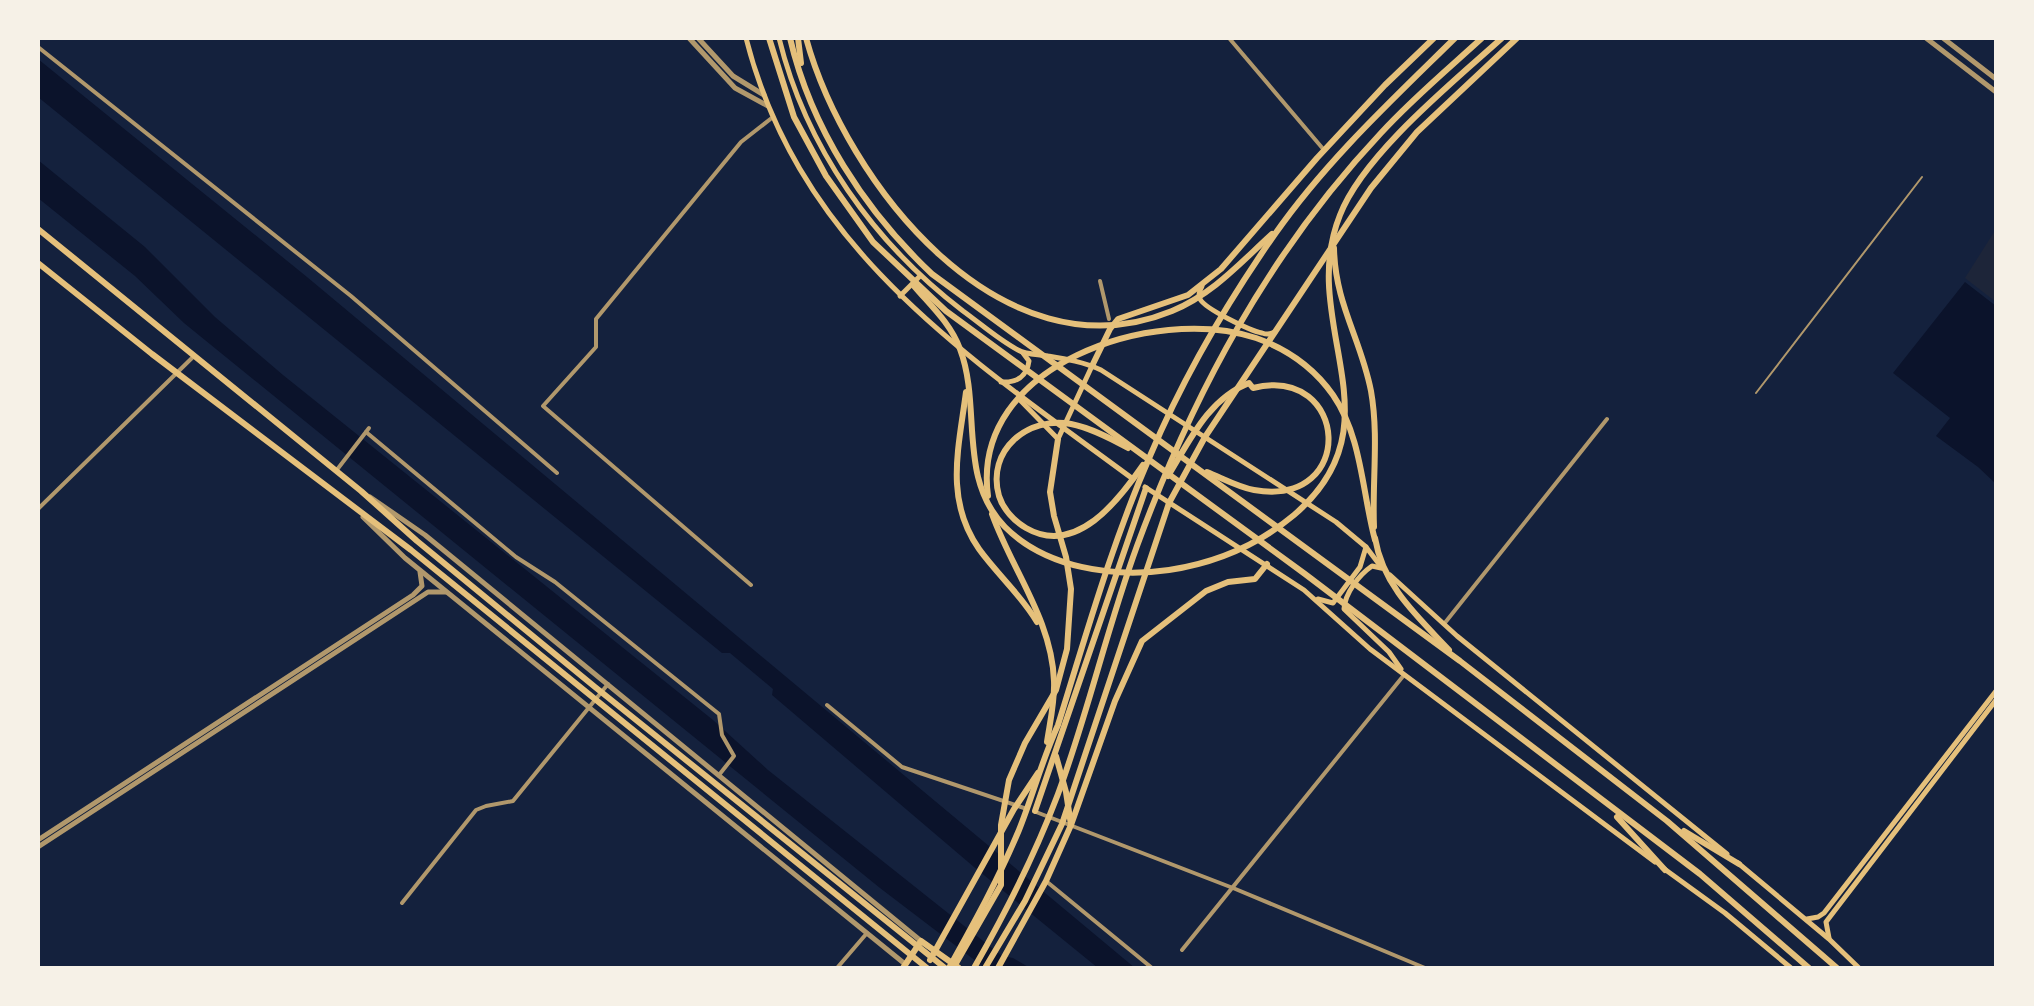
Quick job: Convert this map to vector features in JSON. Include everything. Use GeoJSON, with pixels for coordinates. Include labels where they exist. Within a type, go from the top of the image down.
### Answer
{"type":"FeatureCollection","features":[{"type":"Feature","properties":{"kind":"main road"},"geometry":{"type":"LineString","coordinates":[[746,38],[768,106],[789,153],[825,208],[869,264],[900,296],[1000,382],[1062,428],[1146,488],[1267,564],[1313,597],[1370,649],[1725,913],[1788,967]]}},
{"type":"Feature","properties":{"kind":"main road"},"geometry":{"type":"LineString","coordinates":[[769,38],[784,91],[806,143],[848,210],[952,332],[963,358],[974,457],[983,494],[1001,523],[1029,546],[1051,558],[1074,565],[1132,572],[1197,565],[1236,552],[1274,530],[1301,509],[1326,481],[1340,450],[1346,411],[1328,286],[1328,260],[1333,235],[1349,195],[1383,152],[1424,109],[1502,38]]}},
{"type":"Feature","properties":{"kind":"main road"},"geometry":{"type":"LineString","coordinates":[[779,38],[795,92],[831,163],[878,231],[920,276],[1029,361],[1022,377],[1015,382],[1000,382]]}},
{"type":"Feature","properties":{"kind":"main road"},"geometry":{"type":"LineString","coordinates":[[790,38],[802,78],[833,148],[896,237],[932,274],[1460,661],[1667,821],[1837,968]]}},
{"type":"Feature","properties":{"kind":"main road"},"geometry":{"type":"LineString","coordinates":[[798,38],[802,78]]}},
{"type":"Feature","properties":{"kind":"main road"},"geometry":{"type":"LineString","coordinates":[[806,38],[825,92],[852,146],[896,210],[966,276],[1019,309],[1049,319],[1086,325],[1121,325],[1157,317],[1195,301],[1218,285],[1281,226]]}},
{"type":"Feature","properties":{"kind":"main road"},"geometry":{"type":"LineString","coordinates":[[1109,319],[1169,303],[1203,285],[1241,248],[1324,150],[1434,38]]}},
{"type":"Feature","properties":{"kind":"main road"},"geometry":{"type":"LineString","coordinates":[[952,967],[1020,828],[1046,749],[1058,725],[1124,520],[1171,408],[1235,293],[1281,226],[1369,123],[1455,38]]}},
{"type":"Feature","properties":{"kind":"main road"},"geometry":{"type":"LineString","coordinates":[[974,968],[1017,890],[1058,794],[1129,568],[1159,491],[1202,391],[1250,303],[1333,188],[1380,133],[1482,38]]}},
{"type":"Feature","properties":{"kind":"main road"},"geometry":{"type":"LineString","coordinates":[[985,968],[1025,901],[1062,824],[1169,503],[1205,437],[1347,220],[1390,164],[1458,92],[1517,38]]}},
{"type":"Feature","properties":{"kind":"main road"},"geometry":{"type":"LineString","coordinates":[[38,229],[361,491],[417,541],[952,967]]}},
{"type":"Feature","properties":{"kind":"main road"},"geometry":{"type":"LineString","coordinates":[[1333,235],[1338,290],[1363,363],[1372,404],[1375,540]]}},
{"type":"Feature","properties":{"kind":"main road"},"geometry":{"type":"LineString","coordinates":[[38,263],[411,550],[926,968],[1019,801],[1038,773]]}},
{"type":"Feature","properties":{"kind":"main road"},"geometry":{"type":"LineString","coordinates":[[896,266],[946,311],[1305,574],[1700,874],[1809,968]]}},
{"type":"Feature","properties":{"kind":"main road"},"geometry":{"type":"LineString","coordinates":[[900,296],[920,276]]}},
{"type":"Feature","properties":{"kind":"main road"},"geometry":{"type":"LineString","coordinates":[[1203,285],[1200,300],[1213,310],[1252,330],[1275,332]]}},
{"type":"Feature","properties":{"kind":"main road"},"geometry":{"type":"LineString","coordinates":[[952,967],[1001,885],[1004,801],[1015,765],[1059,681],[1070,628],[1069,572],[1050,492],[1058,439],[1110,329],[1121,317]]}},
{"type":"Feature","properties":{"kind":"main road"},"geometry":{"type":"LineString","coordinates":[[1046,749],[1054,680],[1044,633],[1027,586],[1005,547],[989,504],[986,481],[991,444],[1009,408],[1040,377],[1088,351],[1123,338],[1171,330],[1228,332],[1276,346],[1299,360],[1324,384],[1344,415],[1357,454],[1375,540],[1386,573],[1401,598],[1460,661]]}},
{"type":"Feature","properties":{"kind":"main road"},"geometry":{"type":"LineString","coordinates":[[1022,353],[1092,366],[1313,505],[1366,547],[1382,568],[1444,624],[1739,864],[1859,968]]}},
{"type":"Feature","properties":{"kind":"main road"},"geometry":{"type":"LineString","coordinates":[[1159,491],[1200,422],[1231,392],[1243,385],[1249,383],[1253,388],[1273,384],[1293,388],[1312,400],[1325,418],[1330,436],[1328,454],[1318,472],[1301,485],[1284,491],[1249,490],[1200,469]]}},
{"type":"Feature","properties":{"kind":"main road"},"geometry":{"type":"LineString","coordinates":[[967,384],[956,468],[958,505],[980,549],[1020,597],[1044,633]]}},
{"type":"Feature","properties":{"kind":"main road"},"geometry":{"type":"LineString","coordinates":[[1014,391],[1021,403],[1058,439]]}},
{"type":"Feature","properties":{"kind":"main road"},"geometry":{"type":"LineString","coordinates":[[1142,455],[1077,426],[1038,424],[1014,438],[1003,453],[997,474],[998,494],[1009,515],[1030,531],[1049,535],[1071,532],[1092,523],[1108,511],[1150,455]]}},
{"type":"Feature","properties":{"kind":"main road"},"geometry":{"type":"LineString","coordinates":[[1035,811],[1146,488]]}},
{"type":"Feature","properties":{"kind":"main road"},"geometry":{"type":"LineString","coordinates":[[1313,597],[1333,603],[1360,567],[1366,547]]}},
{"type":"Feature","properties":{"kind":"main road"},"geometry":{"type":"LineString","coordinates":[[998,968],[1046,881],[1071,825],[1115,701],[1142,641],[1206,591],[1228,582],[1255,579],[1267,564]]}},
{"type":"Feature","properties":{"kind":"main road"},"geometry":{"type":"LineString","coordinates":[[1382,568],[1372,566],[1365,571],[1345,599],[1344,609],[1389,652],[1404,674]]}},
{"type":"Feature","properties":{"kind":"main road"},"geometry":{"type":"LineString","coordinates":[[1802,917],[1814,918],[1824,913],[1996,691]]}},
{"type":"Feature","properties":{"kind":"main road"},"geometry":{"type":"LineString","coordinates":[[1829,939],[1826,928],[1829,918],[1996,700]]}},
{"type":"Feature","properties":{"kind":"main road"},"geometry":{"type":"LineString","coordinates":[[1056,756],[1071,825]]}},
{"type":"Feature","properties":{"kind":"main road"},"geometry":{"type":"LineString","coordinates":[[1607,805],[1665,870]]}},
{"type":"Feature","properties":{"kind":"main road"},"geometry":{"type":"LineString","coordinates":[[1667,821],[1739,864]]}},
{"type":"Feature","properties":{"kind":"main road"},"geometry":{"type":"LineString","coordinates":[[905,967],[921,941],[952,967]]}},
{"type":"Feature","properties":{"kind":"street"},"geometry":{"type":"LineString","coordinates":[[689,38],[735,88],[768,106]]}},
{"type":"Feature","properties":{"kind":"street"},"geometry":{"type":"LineString","coordinates":[[698,38],[733,76],[764,95]]}},
{"type":"Feature","properties":{"kind":"street"},"geometry":{"type":"LineString","coordinates":[[1229,38],[1324,150]]}},
{"type":"Feature","properties":{"kind":"street"},"geometry":{"type":"LineString","coordinates":[[1926,38],[1996,92]]}},
{"type":"Feature","properties":{"kind":"street"},"geometry":{"type":"LineString","coordinates":[[1943,38],[1996,79]]}},
{"type":"Feature","properties":{"kind":"street"},"geometry":{"type":"LineString","coordinates":[[38,47],[351,296],[557,473]]}},
{"type":"Feature","properties":{"kind":"street"},"geometry":{"type":"LineString","coordinates":[[751,585],[543,406],[596,347],[596,319],[741,142],[773,117]]}},
{"type":"Feature","properties":{"kind":"street"},"geometry":{"type":"LineString","coordinates":[[1100,281],[1109,319]]}},
{"type":"Feature","properties":{"kind":"street"},"geometry":{"type":"LineString","coordinates":[[38,509],[194,356]]}},
{"type":"Feature","properties":{"kind":"street"},"geometry":{"type":"LineString","coordinates":[[1444,624],[1607,419]]}},
{"type":"Feature","properties":{"kind":"street"},"geometry":{"type":"LineString","coordinates":[[336,471],[366,432],[516,557],[555,582],[719,714],[722,735],[734,756],[721,773]]}},
{"type":"Feature","properties":{"kind":"street"},"geometry":{"type":"LineString","coordinates":[[361,491],[425,535],[721,773],[921,941]]}},
{"type":"Feature","properties":{"kind":"street"},"geometry":{"type":"LineString","coordinates":[[356,510],[418,568],[868,932],[905,967]]}},
{"type":"Feature","properties":{"kind":"street"},"geometry":{"type":"LineString","coordinates":[[38,840],[421,589],[423,578],[418,568]]}},
{"type":"Feature","properties":{"kind":"street"},"geometry":{"type":"LineString","coordinates":[[38,847],[428,592],[447,592]]}},
{"type":"Feature","properties":{"kind":"street"},"geometry":{"type":"LineString","coordinates":[[1182,950],[1404,674]]}},
{"type":"Feature","properties":{"kind":"street"},"geometry":{"type":"LineString","coordinates":[[402,903],[476,810],[513,801],[608,684]]}},
{"type":"Feature","properties":{"kind":"street"},"geometry":{"type":"LineString","coordinates":[[827,705],[902,767],[1035,811],[1233,888],[1425,968]]}},
{"type":"Feature","properties":{"kind":"street"},"geometry":{"type":"LineString","coordinates":[[1046,881],[1152,968]]}},
{"type":"Feature","properties":{"kind":"street"},"geometry":{"type":"LineString","coordinates":[[837,968],[868,932]]}},
{"type":"Feature","properties":{"kind":"lane"},"geometry":{"type":"LineString","coordinates":[[1756,393],[1922,177]]}},
{"type":"Feature","properties":{"kind":"shaded area"},"geometry":{"type":"Polygon","coordinates":[[[38,59],[307,277],[1135,968],[1098,968],[772,695],[773,689],[730,653],[722,653],[38,97],[38,59]]]}},
{"type":"Feature","properties":{"kind":"shaded area"},"geometry":{"type":"Polygon","coordinates":[[[38,160],[145,247],[215,317],[283,375],[713,720],[768,770],[1002,956],[1013,958],[1030,968],[985,968],[880,888],[184,323],[135,276],[38,198],[38,160]]]}},
{"type":"Feature","properties":{"kind":"shaded area"},"geometry":{"type":"Polygon","coordinates":[[[1996,229],[1996,302],[1965,278],[1996,229]]]}},
{"type":"Feature","properties":{"kind":"shaded area"},"geometry":{"type":"Polygon","coordinates":[[[1965,282],[1996,306],[1996,484],[1936,436],[1950,418],[1893,373],[1965,282]]]}}]}
